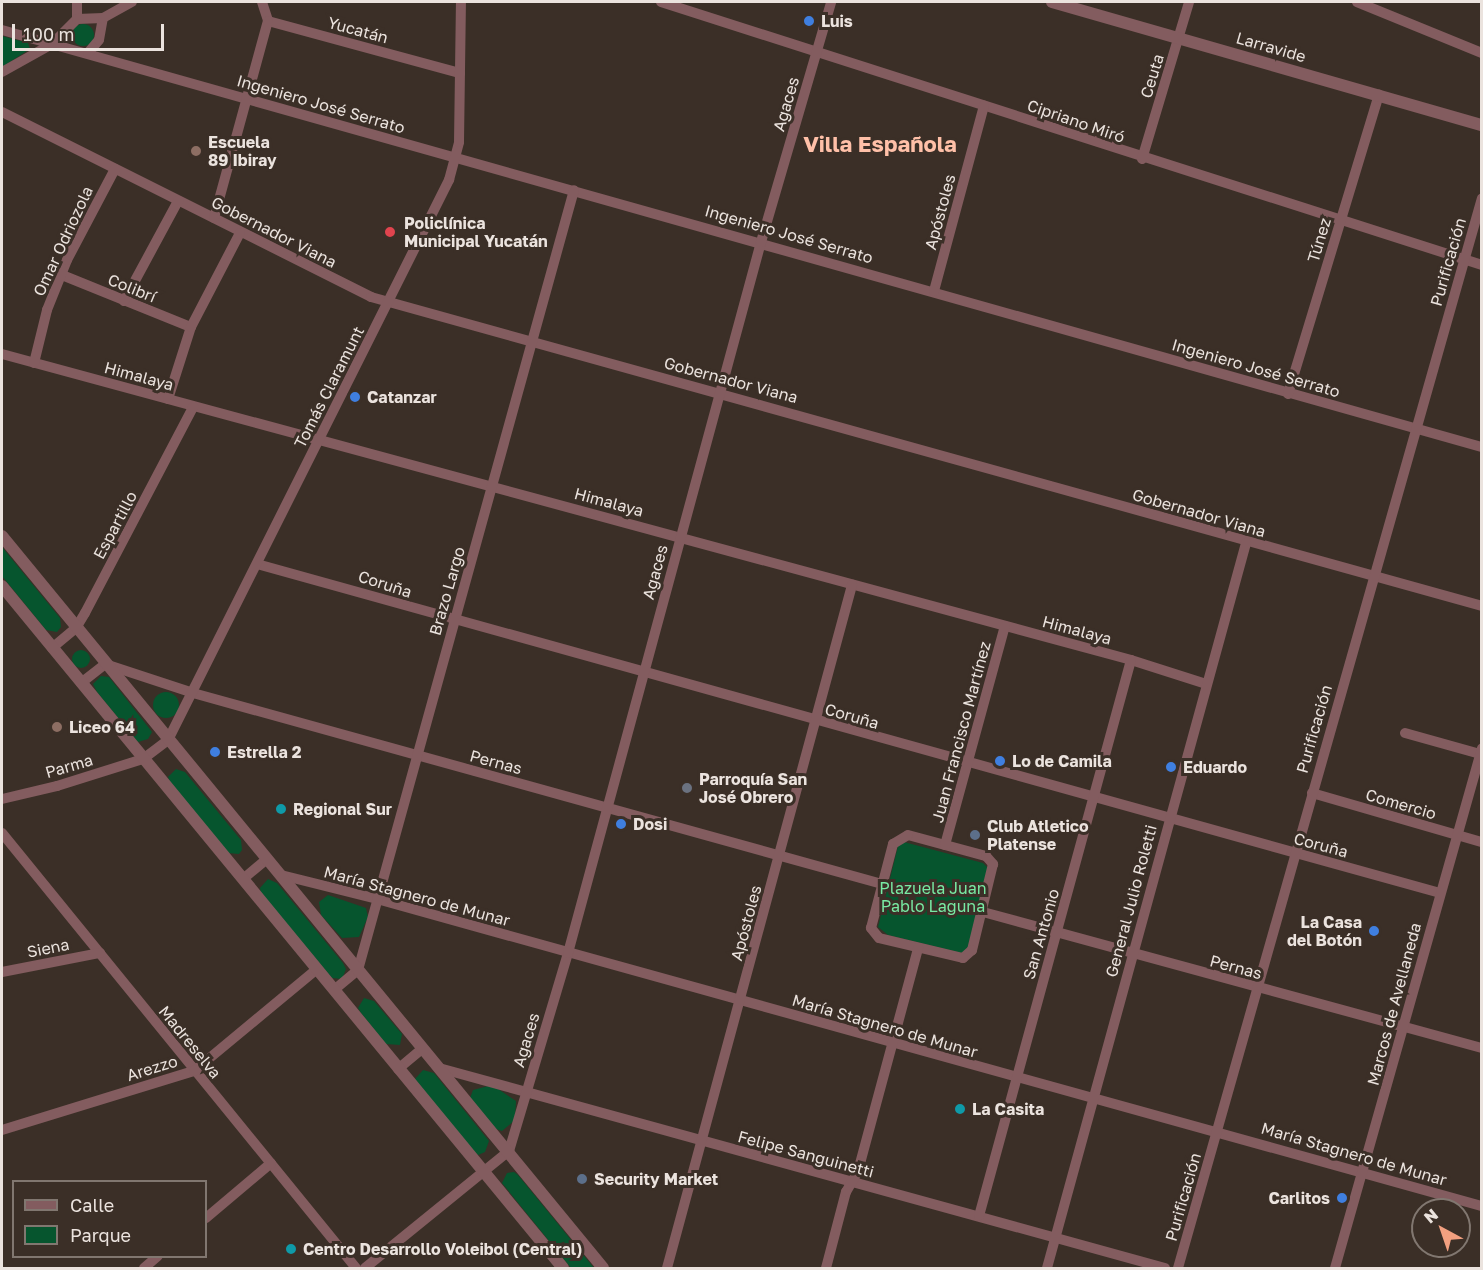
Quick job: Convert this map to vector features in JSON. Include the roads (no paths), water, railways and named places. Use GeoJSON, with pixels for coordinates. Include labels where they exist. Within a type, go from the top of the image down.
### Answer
{"type":"FeatureCollection","features":[{"type":"Feature","properties":{"kind":"street"},"geometry":{"type":"LineString","coordinates":[[76,2],[77,20]]}},
{"type":"Feature","properties":{"kind":"street"},"geometry":{"type":"LineString","coordinates":[[2,72],[52,44],[77,20],[103,18],[132,2]]}},
{"type":"Feature","properties":{"kind":"street"},"geometry":{"type":"LineString","coordinates":[[214,218],[268,21],[262,2]]}},
{"type":"Feature","properties":{"kind":"street","name":"Tomás Claramunt"},"geometry":{"type":"LineString","coordinates":[[143,759],[168,740],[193,693],[388,303],[457,159],[461,2]]}},
{"type":"Feature","properties":{"kind":"street","name":"Cipriano Miró"},"geometry":{"type":"LineString","coordinates":[[661,2],[817,51],[1142,159],[1482,265]]}},
{"type":"Feature","properties":{"kind":"street","name":"Agaces"},"geometry":{"type":"LineString","coordinates":[[509,1151],[568,953],[761,242],[831,2]]}},
{"type":"Feature","properties":{"kind":"street","name":"Larravide"},"geometry":{"type":"LineString","coordinates":[[1052,2],[1482,125]]}},
{"type":"Feature","properties":{"kind":"street","name":"Ceuta"},"geometry":{"type":"LineString","coordinates":[[1142,159],[1189,2]]}},
{"type":"Feature","properties":{"kind":"street"},"geometry":{"type":"LineString","coordinates":[[1357,2],[1482,53]]}},
{"type":"Feature","properties":{"kind":"street"},"geometry":{"type":"LineString","coordinates":[[88,52],[99,40],[103,18]]}},
{"type":"Feature","properties":{"kind":"street","name":"Yucatán"},"geometry":{"type":"LineString","coordinates":[[268,21],[460,73]]}},
{"type":"Feature","properties":{"kind":"street","name":"Ingeniero José Serrato"},"geometry":{"type":"LineString","coordinates":[[2,30],[88,52],[457,159],[761,242],[1288,394],[1482,447]]}},
{"type":"Feature","properties":{"kind":"street","name":"Túnez"},"geometry":{"type":"LineString","coordinates":[[1288,394],[1379,95]]}},
{"type":"Feature","properties":{"kind":"street","name":"Apóstoles"},"geometry":{"type":"LineString","coordinates":[[934,291],[984,106]]}},
{"type":"Feature","properties":{"kind":"street","name":"Gobernador Viana"},"geometry":{"type":"LineString","coordinates":[[2,112],[240,233],[388,303],[722,392],[1246,543],[1482,606]]}},
{"type":"Feature","properties":{"kind":"street","name":"Omar Odriozola"},"geometry":{"type":"LineString","coordinates":[[34,363],[62,275],[115,169]]}},
{"type":"Feature","properties":{"kind":"street","name":"Brazo Largo"},"geometry":{"type":"LineString","coordinates":[[358,970],[530,342],[574,190]]}},
{"type":"Feature","properties":{"kind":"street","name":"Purificación"},"geometry":{"type":"LineString","coordinates":[[1178,1269],[1259,988],[1372,577],[1482,198]]}},
{"type":"Feature","properties":{"kind":"street"},"geometry":{"type":"LineString","coordinates":[[124,301],[178,201]]}},
{"type":"Feature","properties":{"kind":"street"},"geometry":{"type":"LineString","coordinates":[[168,399],[191,327],[240,233]]}},
{"type":"Feature","properties":{"kind":"street","name":"Colibrí"},"geometry":{"type":"LineString","coordinates":[[62,275],[191,327]]}},
{"type":"Feature","properties":{"kind":"street","name":"Himalaya"},"geometry":{"type":"LineString","coordinates":[[2,354],[1131,660],[1206,684]]}},
{"type":"Feature","properties":{"kind":"street","name":"Espartillo"},"geometry":{"type":"LineString","coordinates":[[52,648],[76,628],[194,407]]}},
{"type":"Feature","properties":{"kind":"street"},"geometry":{"type":"LineString","coordinates":[[2,536],[422,1049],[509,1151],[603,1269]]}},
{"type":"Feature","properties":{"kind":"street","name":"General Julio Roletti"},"geometry":{"type":"LineString","coordinates":[[1047,1269],[1091,1099],[1246,543]]}},
{"type":"Feature","properties":{"kind":"street","name":"Coruña"},"geometry":{"type":"LineString","coordinates":[[257,564],[967,764],[1440,893]]}},
{"type":"Feature","properties":{"kind":"street","name":"Apóstoles"},"geometry":{"type":"LineString","coordinates":[[667,1269],[852,585]]}},
{"type":"Feature","properties":{"kind":"street"},"geometry":{"type":"LineString","coordinates":[[2,586],[563,1269]]}},
{"type":"Feature","properties":{"kind":"street","name":"Juan Francisco Martínez"},"geometry":{"type":"LineString","coordinates":[[945,845],[1005,626]]}},
{"type":"Feature","properties":{"kind":"street","name":"San Antonio"},"geometry":{"type":"LineString","coordinates":[[979,1216],[1058,934],[1131,660]]}},
{"type":"Feature","properties":{"kind":"street"},"geometry":{"type":"LineString","coordinates":[[81,683],[105,664]]}},
{"type":"Feature","properties":{"kind":"street","name":"Pernas"},"geometry":{"type":"LineString","coordinates":[[105,664],[193,693],[882,884]]}},
{"type":"Feature","properties":{"kind":"street"},"geometry":{"type":"LineString","coordinates":[[1405,733],[1481,751]]}},
{"type":"Feature","properties":{"kind":"street","name":"Marcos de Avellaneda"},"geometry":{"type":"LineString","coordinates":[[1335,1269],[1481,751]]}},
{"type":"Feature","properties":{"kind":"street","name":"Parma"},"geometry":{"type":"LineString","coordinates":[[2,799],[57,786],[143,759]]}},
{"type":"Feature","properties":{"kind":"street","name":"Comercio"},"geometry":{"type":"LineString","coordinates":[[1312,794],[1482,842]]}},
{"type":"Feature","properties":{"kind":"street","name":"Madreselva"},"geometry":{"type":"LineString","coordinates":[[2,833],[356,1269]]}},
{"type":"Feature","properties":{"kind":"street"},"geometry":{"type":"LineString","coordinates":[[908,835],[945,845],[986,856],[993,864],[983,912],[968,955],[958,959],[879,938],[871,922],[898,839],[908,835]]}},
{"type":"Feature","properties":{"kind":"street"},"geometry":{"type":"LineString","coordinates":[[243,879],[267,859]]}},
{"type":"Feature","properties":{"kind":"street","name":"María Stagnero de Munar"},"geometry":{"type":"LineString","coordinates":[[281,875],[377,899],[1017,1079],[1217,1131],[1482,1206]]}},
{"type":"Feature","properties":{"kind":"street","name":"Pernas"},"geometry":{"type":"LineString","coordinates":[[983,912],[1482,1048]]}},
{"type":"Feature","properties":{"kind":"street"},"geometry":{"type":"LineString","coordinates":[[826,1269],[918,948]]}},
{"type":"Feature","properties":{"kind":"street","name":"Siena"},"geometry":{"type":"LineString","coordinates":[[2,972],[100,953]]}},
{"type":"Feature","properties":{"kind":"street","name":"Arezzo"},"geometry":{"type":"LineString","coordinates":[[2,1130],[194,1071],[317,969]]}},
{"type":"Feature","properties":{"kind":"street"},"geometry":{"type":"LineString","coordinates":[[334,990],[358,970]]}},
{"type":"Feature","properties":{"kind":"street"},"geometry":{"type":"LineString","coordinates":[[398,1069],[422,1049]]}},
{"type":"Feature","properties":{"kind":"street","name":"Felipe Sanguinetti"},"geometry":{"type":"LineString","coordinates":[[439,1068],[1165,1269]]}},
{"type":"Feature","properties":{"kind":"street"},"geometry":{"type":"LineString","coordinates":[[365,1269],[509,1151]]}},
{"type":"Feature","properties":{"kind":"street"},"geometry":{"type":"LineString","coordinates":[[207,1217],[271,1163]]}},
{"type":"Feature","properties":{"kind":"street"},"geometry":{"type":"LineString","coordinates":[[144,1269],[157,1258]]}},
{"type":"Feature","properties":{"kind":"place","name":"Luis"},"geometry":{"type":"Point","coordinates":[809,21]}},
{"type":"Feature","properties":{"kind":"place","name":"Escuela 89 Ibiray"},"geometry":{"type":"Point","coordinates":[196,151]}},
{"type":"Feature","properties":{"kind":"place","name":"Policlínica Municipal Yucatán"},"geometry":{"type":"Point","coordinates":[390,232]}},
{"type":"Feature","properties":{"kind":"place","name":"Catanzar"},"geometry":{"type":"Point","coordinates":[355,397]}},
{"type":"Feature","properties":{"kind":"place","name":"Liceo 64"},"geometry":{"type":"Point","coordinates":[57,727]}},
{"type":"Feature","properties":{"kind":"place","name":"Estrella 2"},"geometry":{"type":"Point","coordinates":[215,752]}},
{"type":"Feature","properties":{"kind":"place","name":"Lo de Camila"},"geometry":{"type":"Point","coordinates":[1000,761]}},
{"type":"Feature","properties":{"kind":"place","name":"Eduardo"},"geometry":{"type":"Point","coordinates":[1171,767]}},
{"type":"Feature","properties":{"kind":"place","name":"Parroquía San José Obrero"},"geometry":{"type":"Point","coordinates":[687,788]}},
{"type":"Feature","properties":{"kind":"place","name":"Regional Sur"},"geometry":{"type":"Point","coordinates":[281,809]}},
{"type":"Feature","properties":{"kind":"place","name":"Dosi"},"geometry":{"type":"Point","coordinates":[621,824]}},
{"type":"Feature","properties":{"kind":"place","name":"Club Atletico Platense"},"geometry":{"type":"Point","coordinates":[975,835]}},
{"type":"Feature","properties":{"kind":"place","name":"La Casa del Botón"},"geometry":{"type":"Point","coordinates":[1374,931]}},
{"type":"Feature","properties":{"kind":"place","name":"La Casita"},"geometry":{"type":"Point","coordinates":[960,1109]}},
{"type":"Feature","properties":{"kind":"place","name":"Security Market"},"geometry":{"type":"Point","coordinates":[582,1179]}},
{"type":"Feature","properties":{"kind":"place","name":"Carlitos"},"geometry":{"type":"Point","coordinates":[1342,1198]}},
{"type":"Feature","properties":{"kind":"place","name":"Centro Desarrollo Voleibol (Central)"},"geometry":{"type":"Point","coordinates":[291,1249]}},
{"type":"Feature","properties":{"kind":"district","name":"Villa Española"},"geometry":{"type":"Point","coordinates":[880,144]}},
{"type":"Feature","properties":{"kind":"park label","name":"Plazuela Juan Pablo Laguna"},"geometry":{"type":"Point","coordinates":[933,897]}}]}
